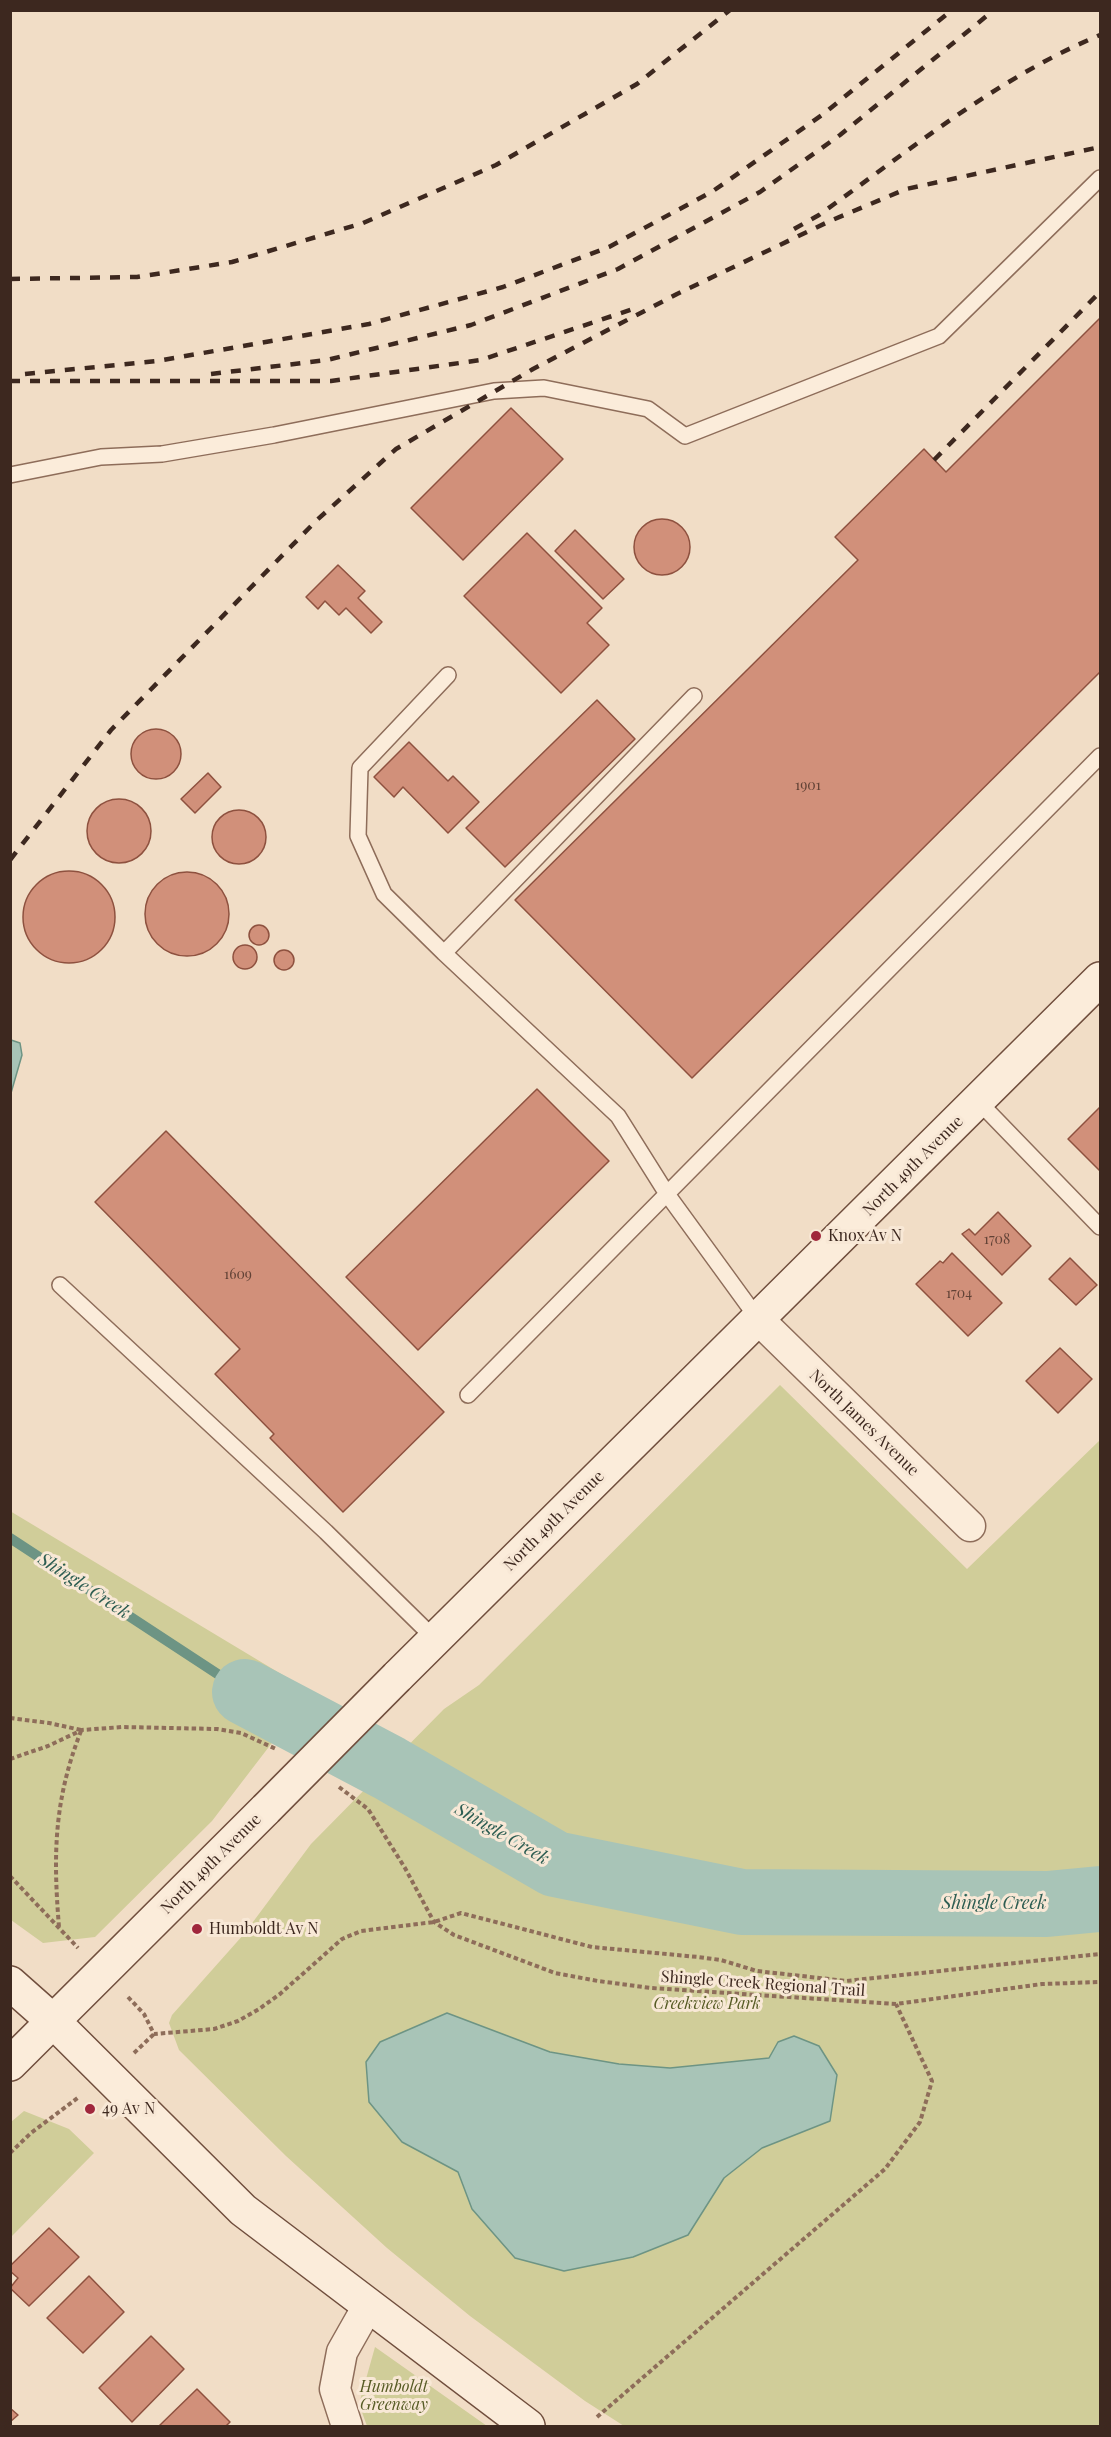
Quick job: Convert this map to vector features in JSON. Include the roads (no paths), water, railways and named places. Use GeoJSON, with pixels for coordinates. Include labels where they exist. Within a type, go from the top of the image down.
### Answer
{"type":"FeatureCollection","features":[{"type":"Feature","properties":{"kind":"street","name":"North 49th Avenue"},"geometry":{"type":"LineString","coordinates":[[10,2064],[1101,979]]}},
{"type":"Feature","properties":{"kind":"street","name":"North James Avenue"},"geometry":{"type":"LineString","coordinates":[[758,1319],[970,1527]]}},
{"type":"Feature","properties":{"kind":"street"},"geometry":{"type":"LineString","coordinates":[[10,1983],[54,2022],[243,2210],[528,2427]]}},
{"type":"Feature","properties":{"kind":"street"},"geometry":{"type":"LineString","coordinates":[[347,2427],[335,2389],[342,2352],[368,2306]]}},
{"type":"Feature","properties":{"kind":"lane"},"geometry":{"type":"LineString","coordinates":[[10,475],[101,457],[162,453],[251,438],[494,392],[544,388],[648,409],[685,436],[939,336],[1101,178]]}},
{"type":"Feature","properties":{"kind":"lane"},"geometry":{"type":"LineString","coordinates":[[447,675],[360,768],[358,836],[384,894],[618,1116],[668,1194],[758,1319]]}},
{"type":"Feature","properties":{"kind":"lane"},"geometry":{"type":"LineString","coordinates":[[444,953],[694,696]]}},
{"type":"Feature","properties":{"kind":"lane"},"geometry":{"type":"LineString","coordinates":[[468,1395],[1101,756]]}},
{"type":"Feature","properties":{"kind":"lane"},"geometry":{"type":"LineString","coordinates":[[978,1101],[1101,1227]]}},
{"type":"Feature","properties":{"kind":"lane"},"geometry":{"type":"LineString","coordinates":[[60,1285],[317,1524],[435,1639]]}},
{"type":"Feature","properties":{"kind":"waterway","name":"Shingle Creek"},"geometry":{"type":"LineString","coordinates":[[10,1538],[245,1692]]}},
{"type":"Feature","properties":{"kind":"waterway","name":"Shingle Creek"},"geometry":{"type":"LineString","coordinates":[[245,1692],[389,1768],[555,1864],[742,1902],[1047,1904],[1100,1899]]}},
{"type":"Feature","properties":{"kind":"railway"},"geometry":{"type":"LineString","coordinates":[[10,279],[137,277],[232,262],[363,223],[496,165],[637,84],[730,10]]}},
{"type":"Feature","properties":{"kind":"railway"},"geometry":{"type":"LineString","coordinates":[[25,374],[157,361],[369,324],[503,287],[609,247],[713,191],[822,115],[952,10]]}},
{"type":"Feature","properties":{"kind":"railway"},"geometry":{"type":"LineString","coordinates":[[211,374],[327,360],[471,325],[618,269],[760,192],[840,135],[994,10]]}},
{"type":"Feature","properties":{"kind":"railway"},"geometry":{"type":"LineString","coordinates":[[794,229],[819,215],[990,94],[1062,52],[1100,35]]}},
{"type":"Feature","properties":{"kind":"railway"},"geometry":{"type":"LineString","coordinates":[[10,860],[111,730],[317,520],[396,449],[533,369],[677,294],[830,221],[906,189],[1100,147]]}},
{"type":"Feature","properties":{"kind":"railway"},"geometry":{"type":"LineString","coordinates":[[934,460],[1100,292]]}},
{"type":"Feature","properties":{"kind":"railway"},"geometry":{"type":"LineString","coordinates":[[10,381],[331,381],[481,360],[636,308]]}},
{"type":"Feature","properties":{"kind":"place","name":"Knox Av N"},"geometry":{"type":"Point","coordinates":[816,1236]}},
{"type":"Feature","properties":{"kind":"place","name":"Humboldt Av N"},"geometry":{"type":"Point","coordinates":[197,1929]}},
{"type":"Feature","properties":{"kind":"place","name":"49 Av N"},"geometry":{"type":"Point","coordinates":[90,2109]}},
{"type":"Feature","properties":{"kind":"park label","name":"Creekview Park"},"geometry":{"type":"Point","coordinates":[707,2004]}},
{"type":"Feature","properties":{"kind":"park label","name":"Humboldt Greenway"},"geometry":{"type":"Point","coordinates":[394,2396]}}]}
